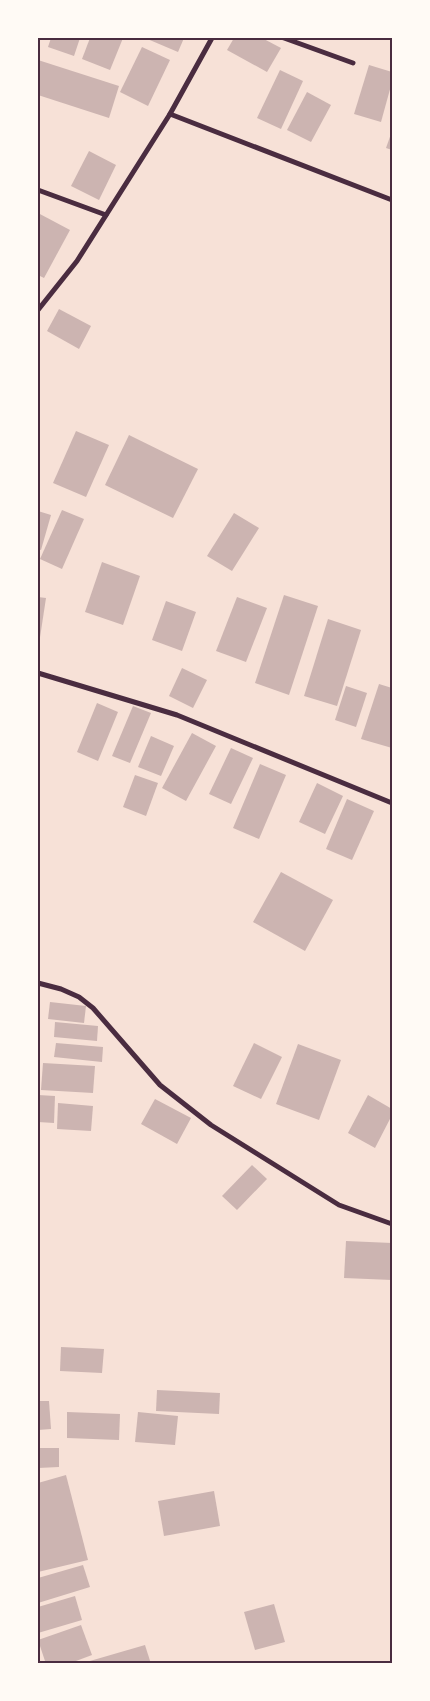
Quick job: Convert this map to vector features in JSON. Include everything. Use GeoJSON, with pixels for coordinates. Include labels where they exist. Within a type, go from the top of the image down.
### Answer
{"type":"FeatureCollection","features":[{"type":"Feature","properties":{"kind":"street"},"geometry":{"type":"LineString","coordinates":[[38,310],[77,261],[170,114],[212,38]]}},
{"type":"Feature","properties":{"kind":"street"},"geometry":{"type":"LineString","coordinates":[[284,38],[353,63]]}},
{"type":"Feature","properties":{"kind":"street"},"geometry":{"type":"LineString","coordinates":[[170,114],[392,200]]}},
{"type":"Feature","properties":{"kind":"street"},"geometry":{"type":"LineString","coordinates":[[38,190],[106,215]]}},
{"type":"Feature","properties":{"kind":"street"},"geometry":{"type":"LineString","coordinates":[[38,673],[177,715],[392,803]]}},
{"type":"Feature","properties":{"kind":"street"},"geometry":{"type":"LineString","coordinates":[[38,983],[61,988],[79,997],[93,1008],[160,1084],[211,1125],[339,1205],[392,1224]]}},
{"type":"Feature","properties":{"kind":"building"},"geometry":{"type":"Polygon","coordinates":[[[51,38],[80,38],[74,56],[48,47],[51,38]]]}},
{"type":"Feature","properties":{"kind":"building"},"geometry":{"type":"Polygon","coordinates":[[[90,38],[123,38],[110,70],[82,59],[90,38]]]}},
{"type":"Feature","properties":{"kind":"building"},"geometry":{"type":"Polygon","coordinates":[[[145,38],[184,38],[178,52],[145,38]]]}},
{"type":"Feature","properties":{"kind":"building"},"geometry":{"type":"Polygon","coordinates":[[[234,38],[262,38],[281,48],[267,72],[227,50],[234,38]]]}},
{"type":"Feature","properties":{"kind":"building"},"geometry":{"type":"Polygon","coordinates":[[[142,47],[170,60],[148,106],[120,92],[142,47]]]}},
{"type":"Feature","properties":{"kind":"building"},"geometry":{"type":"Polygon","coordinates":[[[38,60],[119,86],[109,118],[38,95],[38,60]]]}},
{"type":"Feature","properties":{"kind":"building"},"geometry":{"type":"Polygon","coordinates":[[[369,65],[392,72],[392,82],[381,122],[354,114],[369,65]]]}},
{"type":"Feature","properties":{"kind":"building"},"geometry":{"type":"Polygon","coordinates":[[[280,70],[303,81],[281,129],[257,118],[280,70]]]}},
{"type":"Feature","properties":{"kind":"building"},"geometry":{"type":"Polygon","coordinates":[[[307,92],[331,105],[311,142],[287,130],[307,92]]]}},
{"type":"Feature","properties":{"kind":"building"},"geometry":{"type":"Polygon","coordinates":[[[392,131],[392,150],[386,148],[392,131]]]}},
{"type":"Feature","properties":{"kind":"building"},"geometry":{"type":"Polygon","coordinates":[[[89,151],[116,165],[99,200],[71,186],[89,151]]]}},
{"type":"Feature","properties":{"kind":"building"},"geometry":{"type":"Polygon","coordinates":[[[38,213],[70,230],[44,278],[38,275],[38,213]]]}},
{"type":"Feature","properties":{"kind":"building"},"geometry":{"type":"Polygon","coordinates":[[[59,309],[91,326],[79,349],[47,331],[59,309]]]}},
{"type":"Feature","properties":{"kind":"building"},"geometry":{"type":"Polygon","coordinates":[[[76,431],[109,445],[86,497],[53,483],[76,431]]]}},
{"type":"Feature","properties":{"kind":"building"},"geometry":{"type":"Polygon","coordinates":[[[129,435],[198,469],[173,518],[105,485],[129,435]]]}},
{"type":"Feature","properties":{"kind":"building"},"geometry":{"type":"Polygon","coordinates":[[[62,510],[84,519],[62,569],[40,559],[62,510]]]}},
{"type":"Feature","properties":{"kind":"building"},"geometry":{"type":"Polygon","coordinates":[[[38,511],[51,515],[41,550],[38,549],[38,511]]]}},
{"type":"Feature","properties":{"kind":"building"},"geometry":{"type":"Polygon","coordinates":[[[234,513],[259,528],[232,571],[207,556],[234,513]]]}},
{"type":"Feature","properties":{"kind":"building"},"geometry":{"type":"Polygon","coordinates":[[[102,562],[140,576],[123,625],[85,612],[102,562]]]}},
{"type":"Feature","properties":{"kind":"building"},"geometry":{"type":"Polygon","coordinates":[[[284,595],[318,606],[289,695],[255,683],[284,595]]]}},
{"type":"Feature","properties":{"kind":"building"},"geometry":{"type":"Polygon","coordinates":[[[38,597],[46,598],[39,644],[38,643],[38,597]]]}},
{"type":"Feature","properties":{"kind":"building"},"geometry":{"type":"Polygon","coordinates":[[[237,597],[267,608],[246,662],[216,651],[237,597]]]}},
{"type":"Feature","properties":{"kind":"building"},"geometry":{"type":"Polygon","coordinates":[[[166,601],[196,612],[182,651],[152,640],[166,601]]]}},
{"type":"Feature","properties":{"kind":"building"},"geometry":{"type":"Polygon","coordinates":[[[328,619],[361,630],[337,706],[304,696],[328,619]]]}},
{"type":"Feature","properties":{"kind":"building"},"geometry":{"type":"Polygon","coordinates":[[[182,668],[207,680],[193,708],[169,696],[182,668]]]}},
{"type":"Feature","properties":{"kind":"building"},"geometry":{"type":"Polygon","coordinates":[[[379,684],[392,688],[392,748],[361,739],[379,684]]]}},
{"type":"Feature","properties":{"kind":"building"},"geometry":{"type":"Polygon","coordinates":[[[346,686],[367,693],[356,727],[335,720],[346,686]]]}},
{"type":"Feature","properties":{"kind":"building"},"geometry":{"type":"Polygon","coordinates":[[[97,703],[118,712],[98,761],[77,752],[97,703]]]}},
{"type":"Feature","properties":{"kind":"building"},"geometry":{"type":"Polygon","coordinates":[[[133,706],[151,713],[130,763],[112,756],[133,706]]]}},
{"type":"Feature","properties":{"kind":"building"},"geometry":{"type":"Polygon","coordinates":[[[192,733],[216,746],[186,801],[162,788],[192,733]]]}},
{"type":"Feature","properties":{"kind":"building"},"geometry":{"type":"Polygon","coordinates":[[[151,736],[174,746],[161,776],[138,767],[151,736]]]}},
{"type":"Feature","properties":{"kind":"building"},"geometry":{"type":"Polygon","coordinates":[[[231,748],[253,758],[231,804],[209,794],[231,748]]]}},
{"type":"Feature","properties":{"kind":"building"},"geometry":{"type":"Polygon","coordinates":[[[260,764],[286,775],[259,839],[233,828],[260,764]]]}},
{"type":"Feature","properties":{"kind":"building"},"geometry":{"type":"Polygon","coordinates":[[[135,775],[158,783],[146,816],[123,807],[135,775]]]}},
{"type":"Feature","properties":{"kind":"building"},"geometry":{"type":"Polygon","coordinates":[[[317,783],[343,796],[325,834],[299,822],[317,783]]]}},
{"type":"Feature","properties":{"kind":"building"},"geometry":{"type":"Polygon","coordinates":[[[347,799],[374,811],[352,860],[326,849],[347,799]]]}},
{"type":"Feature","properties":{"kind":"building"},"geometry":{"type":"Polygon","coordinates":[[[281,872],[333,900],[305,951],[253,922],[281,872]]]}},
{"type":"Feature","properties":{"kind":"building"},"geometry":{"type":"Polygon","coordinates":[[[50,1002],[86,1006],[84,1023],[48,1019],[50,1002]]]}},
{"type":"Feature","properties":{"kind":"building"},"geometry":{"type":"Polygon","coordinates":[[[55,1022],[98,1026],[97,1041],[54,1037],[55,1022]]]}},
{"type":"Feature","properties":{"kind":"building"},"geometry":{"type":"Polygon","coordinates":[[[56,1043],[103,1047],[102,1062],[54,1057],[56,1043]]]}},
{"type":"Feature","properties":{"kind":"building"},"geometry":{"type":"Polygon","coordinates":[[[254,1043],[282,1057],[261,1099],[233,1086],[254,1043]]]}},
{"type":"Feature","properties":{"kind":"building"},"geometry":{"type":"Polygon","coordinates":[[[298,1044],[341,1060],[319,1120],[276,1104],[298,1044]]]}},
{"type":"Feature","properties":{"kind":"building"},"geometry":{"type":"Polygon","coordinates":[[[43,1063],[95,1066],[93,1093],[41,1090],[43,1063]]]}},
{"type":"Feature","properties":{"kind":"building"},"geometry":{"type":"Polygon","coordinates":[[[38,1095],[55,1096],[54,1123],[38,1122],[38,1095]]]}},
{"type":"Feature","properties":{"kind":"building"},"geometry":{"type":"Polygon","coordinates":[[[368,1095],[392,1109],[392,1115],[375,1148],[348,1133],[368,1095]]]}},
{"type":"Feature","properties":{"kind":"building"},"geometry":{"type":"Polygon","coordinates":[[[155,1099],[191,1118],[177,1144],[141,1124],[155,1099]]]}},
{"type":"Feature","properties":{"kind":"building"},"geometry":{"type":"Polygon","coordinates":[[[58,1103],[93,1106],[91,1131],[57,1129],[58,1103]]]}},
{"type":"Feature","properties":{"kind":"building"},"geometry":{"type":"Polygon","coordinates":[[[252,1165],[267,1179],[237,1210],[222,1196],[252,1165]]]}},
{"type":"Feature","properties":{"kind":"building"},"geometry":{"type":"Polygon","coordinates":[[[346,1241],[392,1243],[392,1280],[344,1278],[346,1241]]]}},
{"type":"Feature","properties":{"kind":"building"},"geometry":{"type":"Polygon","coordinates":[[[61,1347],[104,1349],[102,1373],[60,1371],[61,1347]]]}},
{"type":"Feature","properties":{"kind":"building"},"geometry":{"type":"Polygon","coordinates":[[[157,1390],[220,1393],[219,1414],[156,1411],[157,1390]]]}},
{"type":"Feature","properties":{"kind":"building"},"geometry":{"type":"Polygon","coordinates":[[[38,1401],[49,1401],[51,1429],[38,1430],[38,1401]]]}},
{"type":"Feature","properties":{"kind":"building"},"geometry":{"type":"Polygon","coordinates":[[[67,1412],[120,1414],[119,1440],[67,1438],[67,1412]]]}},
{"type":"Feature","properties":{"kind":"building"},"geometry":{"type":"Polygon","coordinates":[[[138,1412],[178,1416],[175,1445],[135,1442],[138,1412]]]}},
{"type":"Feature","properties":{"kind":"building"},"geometry":{"type":"Polygon","coordinates":[[[38,1448],[59,1448],[59,1467],[38,1468],[38,1448]]]}},
{"type":"Feature","properties":{"kind":"building"},"geometry":{"type":"Polygon","coordinates":[[[66,1475],[88,1560],[38,1572],[38,1483],[66,1475]]]}},
{"type":"Feature","properties":{"kind":"building"},"geometry":{"type":"Polygon","coordinates":[[[214,1491],[220,1526],[164,1536],[158,1501],[214,1491]]]}},
{"type":"Feature","properties":{"kind":"building"},"geometry":{"type":"Polygon","coordinates":[[[83,1565],[90,1587],[38,1603],[38,1578],[83,1565]]]}},
{"type":"Feature","properties":{"kind":"building"},"geometry":{"type":"Polygon","coordinates":[[[75,1596],[82,1620],[38,1633],[38,1607],[75,1596]]]}},
{"type":"Feature","properties":{"kind":"building"},"geometry":{"type":"Polygon","coordinates":[[[274,1604],[285,1642],[255,1650],[244,1612],[274,1604]]]}},
{"type":"Feature","properties":{"kind":"building"},"geometry":{"type":"Polygon","coordinates":[[[81,1625],[92,1655],[68,1664],[46,1664],[38,1640],[81,1625]]]}},
{"type":"Feature","properties":{"kind":"building"},"geometry":{"type":"Polygon","coordinates":[[[145,1645],[151,1664],[83,1664],[83,1663],[145,1645]]]}}]}
